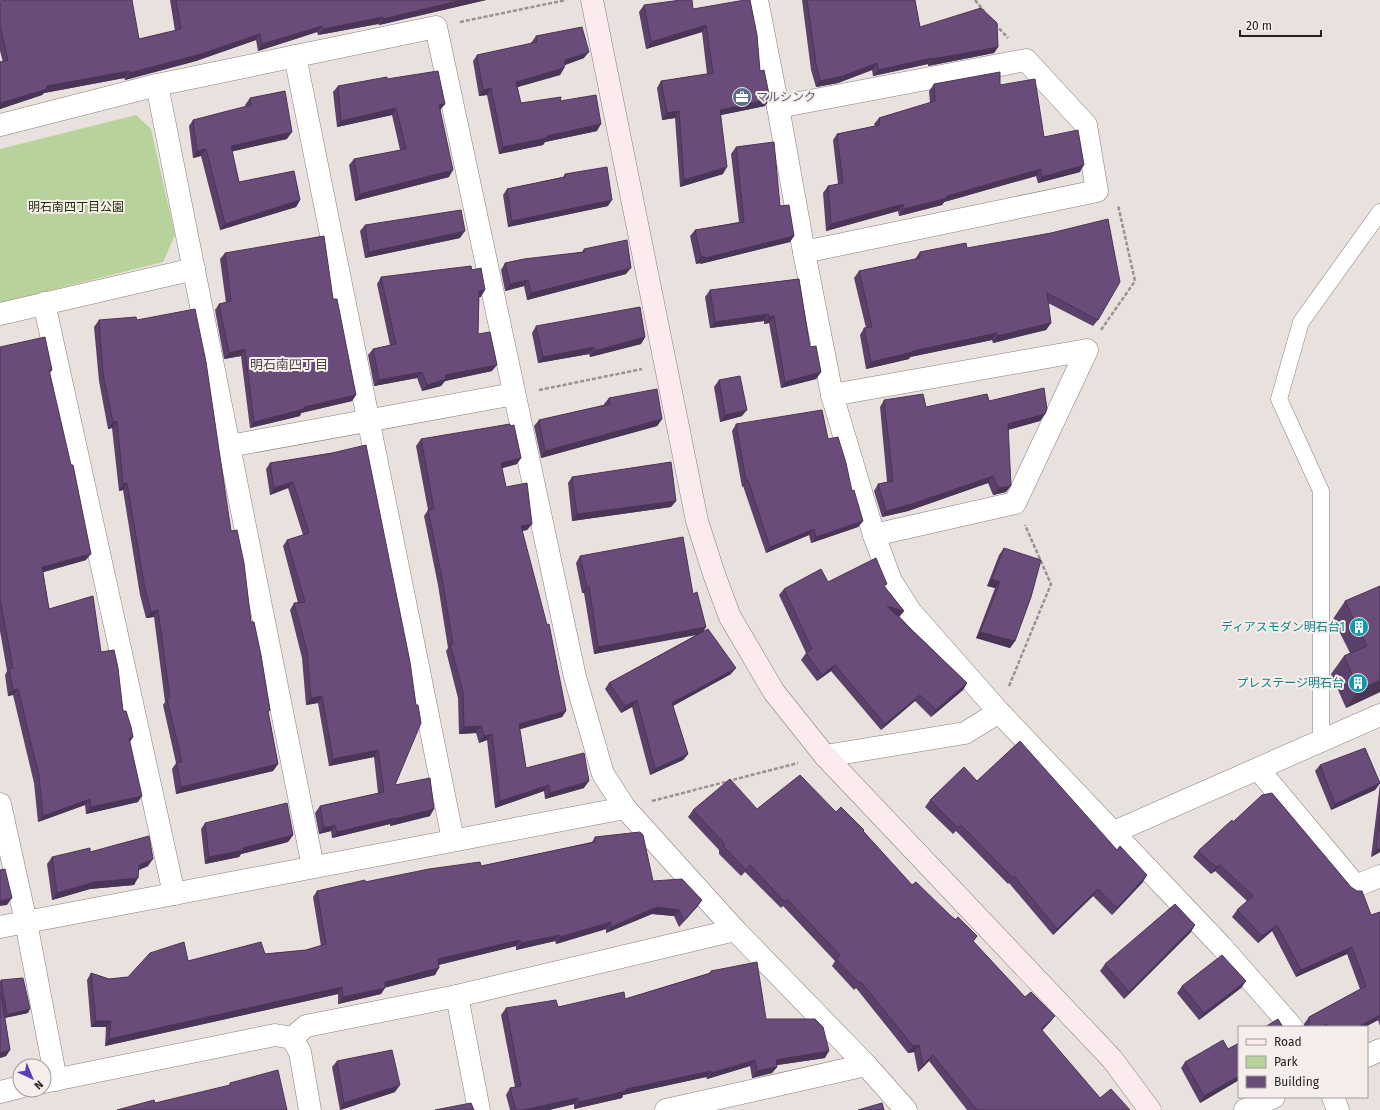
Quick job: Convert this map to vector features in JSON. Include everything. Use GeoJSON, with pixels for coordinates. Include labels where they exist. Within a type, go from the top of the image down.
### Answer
{"type":"FeatureCollection","features":[{"type":"Feature","properties":{"kind":"street"},"geometry":{"type":"LineString","coordinates":[[592,0],[697,521],[730,617],[774,692],[825,756],[1112,1059],[1150,1110]]}},
{"type":"Feature","properties":{"kind":"street"},"geometry":{"type":"LineString","coordinates":[[757,0],[832,395],[874,535],[891,581],[910,612],[999,712],[1222,946],[1291,1026]]}},
{"type":"Feature","properties":{"kind":"street"},"geometry":{"type":"LineString","coordinates":[[0,125],[157,85],[436,27],[575,676],[603,774],[625,808],[735,930],[866,1065],[906,1110]]}},
{"type":"Feature","properties":{"kind":"street"},"geometry":{"type":"LineString","coordinates":[[295,56],[453,840]]}},
{"type":"Feature","properties":{"kind":"street"},"geometry":{"type":"LineString","coordinates":[[778,107],[1026,60],[1086,125],[1097,191],[804,252]]}},
{"type":"Feature","properties":{"kind":"street"},"geometry":{"type":"LineString","coordinates":[[157,85],[313,868]]}},
{"type":"Feature","properties":{"kind":"street"},"geometry":{"type":"LineString","coordinates":[[0,314],[194,269]]}},
{"type":"Feature","properties":{"kind":"street"},"geometry":{"type":"LineString","coordinates":[[44,303],[174,894]]}},
{"type":"Feature","properties":{"kind":"street"},"geometry":{"type":"LineString","coordinates":[[832,395],[1087,350]]}},
{"type":"Feature","properties":{"kind":"street"},"geometry":{"type":"LineString","coordinates":[[874,535],[1015,502],[1087,350]]}},
{"type":"Feature","properties":{"kind":"street"},"geometry":{"type":"LineString","coordinates":[[229,446],[514,394]]}},
{"type":"Feature","properties":{"kind":"street"},"geometry":{"type":"LineString","coordinates":[[825,756],[965,733],[999,712]]}},
{"type":"Feature","properties":{"kind":"street"},"geometry":{"type":"LineString","coordinates":[[1114,832],[1380,715]]}},
{"type":"Feature","properties":{"kind":"street"},"geometry":{"type":"LineString","coordinates":[[1258,769],[1356,886],[1380,876]]}},
{"type":"Feature","properties":{"kind":"street"},"geometry":{"type":"LineString","coordinates":[[0,804],[26,922],[47,1058]]}},
{"type":"Feature","properties":{"kind":"street"},"geometry":{"type":"LineString","coordinates":[[0,928],[625,808]]}},
{"type":"Feature","properties":{"kind":"street"},"geometry":{"type":"LineString","coordinates":[[292,1038],[306,1026],[457,996],[735,930]]}},
{"type":"Feature","properties":{"kind":"street"},"geometry":{"type":"LineString","coordinates":[[457,996],[479,1110]]}},
{"type":"Feature","properties":{"kind":"street"},"geometry":{"type":"LineString","coordinates":[[52,1081],[275,1035],[292,1038]]}},
{"type":"Feature","properties":{"kind":"street"},"geometry":{"type":"LineString","coordinates":[[292,1038],[300,1052],[310,1110]]}},
{"type":"Feature","properties":{"kind":"street"},"geometry":{"type":"LineString","coordinates":[[1368,1056],[1380,1050]]}},
{"type":"Feature","properties":{"kind":"street"},"geometry":{"type":"LineString","coordinates":[[666,1110],[866,1065]]}},
{"type":"Feature","properties":{"kind":"street"},"geometry":{"type":"LineString","coordinates":[[0,1092],[12,1089]]}},
{"type":"Feature","properties":{"kind":"street"},"geometry":{"type":"LineString","coordinates":[[1245,1110],[1272,1098]]}},
{"type":"Feature","properties":{"kind":"street"},"geometry":{"type":"LineString","coordinates":[[1333,1098],[1338,1110]]}},
{"type":"Feature","properties":{"kind":"lane"},"geometry":{"type":"LineString","coordinates":[[1321,741],[1321,491],[1279,399],[1301,322],[1380,212]]}},
{"type":"Feature","properties":{"kind":"path"},"geometry":{"type":"LineString","coordinates":[[436,27],[566,0]]}},
{"type":"Feature","properties":{"kind":"path"},"geometry":{"type":"LineString","coordinates":[[975,0],[985,12]]}},
{"type":"Feature","properties":{"kind":"path"},"geometry":{"type":"LineString","coordinates":[[990,18],[1026,60]]}},
{"type":"Feature","properties":{"kind":"path"},"geometry":{"type":"LineString","coordinates":[[1087,350],[1135,281],[1116,200],[1097,191]]}},
{"type":"Feature","properties":{"kind":"path"},"geometry":{"type":"LineString","coordinates":[[514,394],[666,364]]}},
{"type":"Feature","properties":{"kind":"path"},"geometry":{"type":"LineString","coordinates":[[999,712],[1051,584],[1015,502]]}},
{"type":"Feature","properties":{"kind":"path"},"geometry":{"type":"LineString","coordinates":[[625,808],[825,756]]}},
{"type":"Feature","properties":{"kind":"green space","name":"明石南四丁目公園"},"geometry":{"type":"Polygon","coordinates":[[[136,115],[151,129],[175,235],[163,262],[0,303],[0,149],[136,115]]]}},
{"type":"Feature","properties":{"kind":"building"},"geometry":{"type":"Polygon","coordinates":[[[132,0],[139,39],[181,29],[176,0],[462,0],[383,19],[383,17],[323,29],[322,26],[262,44],[260,34],[201,54],[129,73],[129,71],[47,86],[47,89],[1,103],[0,62],[8,60],[0,25],[0,1],[132,0]]]}},
{"type":"Feature","properties":{"kind":"building"},"geometry":{"type":"Polygon","coordinates":[[[692,0],[693,9],[750,0],[757,35],[760,71],[764,70],[770,99],[720,110],[727,167],[684,180],[679,111],[667,113],[661,81],[713,73],[706,25],[651,42],[644,5],[692,0]]]}},
{"type":"Feature","properties":{"kind":"building"},"geometry":{"type":"Polygon","coordinates":[[[807,0],[915,0],[920,27],[981,8],[997,23],[998,47],[932,58],[878,70],[877,63],[843,76],[820,81],[816,64],[807,0]]]}},
{"type":"Feature","properties":{"kind":"building"},"geometry":{"type":"Polygon","coordinates":[[[582,27],[589,52],[565,60],[564,68],[516,82],[521,103],[561,97],[560,101],[596,95],[601,124],[547,136],[547,138],[503,147],[491,88],[483,90],[477,55],[537,42],[536,36],[582,27]]]}},
{"type":"Feature","properties":{"kind":"building"},"geometry":{"type":"Polygon","coordinates":[[[438,71],[445,104],[439,105],[453,170],[360,194],[354,159],[406,149],[396,108],[341,121],[338,86],[387,77],[387,79],[438,71]]]}},
{"type":"Feature","properties":{"kind":"building"},"geometry":{"type":"Polygon","coordinates":[[[1000,72],[1000,85],[1035,79],[1044,137],[1078,130],[1084,165],[1042,177],[1041,169],[947,196],[947,198],[904,209],[903,204],[831,224],[828,186],[843,183],[837,134],[880,125],[879,118],[935,101],[934,84],[1000,72]]]}},
{"type":"Feature","properties":{"kind":"building"},"geometry":{"type":"Polygon","coordinates":[[[285,91],[292,132],[231,146],[239,182],[294,171],[300,200],[225,224],[206,149],[197,151],[193,120],[251,105],[250,98],[285,91]]]}},
{"type":"Feature","properties":{"kind":"building"},"geometry":{"type":"Polygon","coordinates":[[[774,142],[780,206],[789,205],[794,236],[705,258],[704,256],[701,257],[695,230],[744,222],[736,147],[774,142]]]}},
{"type":"Feature","properties":{"kind":"building"},"geometry":{"type":"Polygon","coordinates":[[[607,167],[612,200],[512,221],[507,189],[565,177],[565,174],[607,167]]]}},
{"type":"Feature","properties":{"kind":"building"},"geometry":{"type":"Polygon","coordinates":[[[461,210],[465,231],[369,252],[365,225],[461,210]]]}},
{"type":"Feature","properties":{"kind":"building"},"geometry":{"type":"Polygon","coordinates":[[[1108,219],[1120,282],[1098,320],[1047,293],[1051,323],[997,336],[997,333],[913,351],[871,362],[864,328],[872,327],[859,271],[920,258],[920,252],[966,243],[967,248],[1051,233],[1108,219]]]}},
{"type":"Feature","properties":{"kind":"building"},"geometry":{"type":"Polygon","coordinates":[[[324,236],[333,299],[337,299],[356,395],[304,407],[304,409],[254,422],[245,349],[229,353],[219,304],[231,301],[225,253],[324,236]]]}},
{"type":"Feature","properties":{"kind":"building"},"geometry":{"type":"Polygon","coordinates":[[[627,240],[631,268],[531,293],[528,280],[510,284],[505,263],[524,259],[584,252],[584,249],[627,240]]]}},
{"type":"Feature","properties":{"kind":"building"},"geometry":{"type":"Polygon","coordinates":[[[471,266],[472,270],[481,268],[485,290],[479,291],[478,334],[490,332],[497,365],[445,375],[446,379],[427,385],[422,372],[379,380],[373,349],[396,344],[381,277],[471,266]]]}},
{"type":"Feature","properties":{"kind":"building"},"geometry":{"type":"Polygon","coordinates":[[[799,279],[810,347],[816,346],[821,372],[785,382],[774,316],[769,317],[768,314],[715,322],[710,290],[799,279]]]}},
{"type":"Feature","properties":{"kind":"building"},"geometry":{"type":"Polygon","coordinates":[[[640,307],[645,337],[594,351],[594,347],[543,357],[536,326],[640,307]]]}},
{"type":"Feature","properties":{"kind":"building"},"geometry":{"type":"Polygon","coordinates":[[[195,309],[206,362],[231,531],[237,530],[244,563],[251,622],[254,622],[261,655],[270,710],[268,711],[278,764],[181,787],[177,763],[182,762],[167,699],[170,698],[158,610],[151,612],[145,589],[127,483],[123,484],[117,421],[113,422],[103,374],[99,320],[136,317],[137,320],[195,309]]]}},
{"type":"Feature","properties":{"kind":"building"},"geometry":{"type":"Polygon","coordinates":[[[45,337],[52,370],[49,370],[71,465],[73,465],[91,554],[42,567],[49,609],[93,596],[101,652],[114,650],[118,668],[123,711],[126,711],[131,727],[133,737],[129,738],[142,796],[91,807],[90,799],[43,816],[39,776],[18,689],[13,690],[9,668],[13,668],[0,599],[0,347],[45,337]]]}},
{"type":"Feature","properties":{"kind":"building"},"geometry":{"type":"Polygon","coordinates":[[[740,376],[747,410],[725,415],[719,380],[740,376]]]}},
{"type":"Feature","properties":{"kind":"building"},"geometry":{"type":"Polygon","coordinates":[[[1044,388],[1047,409],[1045,414],[1008,424],[1011,486],[998,488],[993,476],[912,504],[886,511],[878,484],[893,481],[884,400],[923,394],[926,407],[987,394],[989,401],[1044,388]]]}},
{"type":"Feature","properties":{"kind":"building"},"geometry":{"type":"Polygon","coordinates":[[[657,389],[662,419],[545,451],[539,420],[610,404],[609,398],[657,389]]]}},
{"type":"Feature","properties":{"kind":"building"},"geometry":{"type":"Polygon","coordinates":[[[822,410],[828,439],[838,437],[846,463],[852,491],[854,490],[863,521],[816,537],[814,529],[770,547],[748,480],[746,480],[736,424],[822,410]]]}},
{"type":"Feature","properties":{"kind":"building"},"geometry":{"type":"Polygon","coordinates":[[[510,424],[510,426],[514,425],[521,458],[501,463],[506,487],[527,483],[532,524],[521,526],[547,625],[549,624],[566,711],[519,724],[526,768],[584,753],[589,781],[550,793],[549,785],[500,801],[492,734],[484,736],[481,726],[464,727],[463,692],[450,644],[453,644],[442,578],[428,510],[434,509],[421,439],[510,424]]]}},
{"type":"Feature","properties":{"kind":"building"},"geometry":{"type":"Polygon","coordinates":[[[366,445],[410,662],[416,705],[418,705],[421,723],[395,785],[430,778],[434,809],[337,832],[335,825],[324,828],[320,806],[384,792],[378,750],[333,759],[322,696],[311,698],[307,651],[294,603],[305,602],[287,540],[309,533],[293,482],[274,488],[270,463],[332,453],[366,445]]]}},
{"type":"Feature","properties":{"kind":"building"},"geometry":{"type":"Polygon","coordinates":[[[671,462],[676,501],[577,514],[572,477],[671,462]]]}},
{"type":"Feature","properties":{"kind":"building"},"geometry":{"type":"Polygon","coordinates":[[[683,537],[693,594],[697,592],[706,627],[598,647],[589,586],[587,587],[580,556],[683,537]]]}},
{"type":"Feature","properties":{"kind":"building"},"geometry":{"type":"Polygon","coordinates":[[[1004,548],[1041,560],[1031,597],[1015,641],[980,632],[1000,582],[992,579],[1004,548]]]}},
{"type":"Feature","properties":{"kind":"building"},"geometry":{"type":"Polygon","coordinates":[[[876,558],[887,584],[884,586],[904,611],[887,606],[967,683],[936,710],[920,695],[885,724],[835,665],[822,675],[806,653],[812,649],[784,589],[821,569],[828,582],[876,558]]]}},
{"type":"Feature","properties":{"kind":"building"},"geometry":{"type":"Polygon","coordinates":[[[1380,586],[1380,680],[1359,690],[1344,656],[1367,646],[1345,601],[1380,586]]]}},
{"type":"Feature","properties":{"kind":"building"},"geometry":{"type":"Polygon","coordinates":[[[708,629],[736,668],[672,703],[688,754],[655,769],[637,700],[625,706],[609,683],[708,629]]]}},
{"type":"Feature","properties":{"kind":"building"},"geometry":{"type":"Polygon","coordinates":[[[1020,741],[1117,850],[1120,846],[1147,875],[1117,908],[1098,889],[1057,929],[1014,876],[1012,877],[961,825],[958,828],[930,800],[964,767],[977,781],[1020,741]]]}},
{"type":"Feature","properties":{"kind":"building"},"geometry":{"type":"Polygon","coordinates":[[[1365,748],[1380,783],[1335,804],[1320,765],[1365,748]]]}},
{"type":"Feature","properties":{"kind":"building"},"geometry":{"type":"Polygon","coordinates":[[[800,775],[836,812],[841,807],[864,830],[863,831],[912,885],[916,882],[955,920],[958,917],[977,936],[973,941],[1025,997],[1031,992],[1055,1016],[1041,1029],[1100,1098],[1111,1089],[1130,1110],[977,1110],[933,1055],[923,1065],[919,1045],[913,1046],[861,982],[859,983],[836,959],[840,955],[787,899],[785,902],[750,865],[746,870],[724,847],[724,843],[693,810],[730,779],[757,809],[800,775]]]}},
{"type":"Feature","properties":{"kind":"building"},"geometry":{"type":"Polygon","coordinates":[[[1272,793],[1351,887],[1357,891],[1362,891],[1371,915],[1380,912],[1380,1015],[1360,1026],[1327,1026],[1326,1024],[1323,1026],[1308,1026],[1309,1017],[1366,986],[1352,947],[1301,970],[1277,925],[1262,936],[1237,910],[1253,896],[1220,865],[1216,867],[1198,851],[1232,820],[1233,822],[1262,795],[1272,793]]]}},
{"type":"Feature","properties":{"kind":"building"},"geometry":{"type":"Polygon","coordinates":[[[287,803],[293,835],[243,848],[244,850],[209,857],[205,823],[287,803]]]}},
{"type":"Feature","properties":{"kind":"building"},"geometry":{"type":"Polygon","coordinates":[[[1380,815],[1380,848],[1376,850],[1380,815]]]}},
{"type":"Feature","properties":{"kind":"building"},"geometry":{"type":"Polygon","coordinates":[[[640,832],[643,835],[653,881],[682,879],[702,900],[684,921],[679,910],[657,907],[611,927],[611,922],[560,937],[560,935],[521,943],[520,940],[438,959],[439,968],[385,982],[385,988],[343,997],[342,987],[109,1039],[111,1021],[96,1021],[91,973],[109,979],[128,977],[150,953],[184,942],[188,961],[261,942],[265,954],[306,950],[326,944],[317,891],[365,880],[365,882],[429,869],[480,862],[481,866],[595,842],[595,837],[640,832]]]}},
{"type":"Feature","properties":{"kind":"building"},"geometry":{"type":"Polygon","coordinates":[[[149,836],[153,859],[139,865],[138,878],[95,882],[57,893],[52,857],[90,848],[90,852],[149,836]]]}},
{"type":"Feature","properties":{"kind":"building"},"geometry":{"type":"Polygon","coordinates":[[[5,869],[12,898],[0,901],[0,870],[5,869]]]}},
{"type":"Feature","properties":{"kind":"building"},"geometry":{"type":"Polygon","coordinates":[[[1175,904],[1195,925],[1129,992],[1105,964],[1175,904]]]}},
{"type":"Feature","properties":{"kind":"building"},"geometry":{"type":"Polygon","coordinates":[[[1222,955],[1246,981],[1204,1013],[1182,986],[1222,955]]]}},
{"type":"Feature","properties":{"kind":"building"},"geometry":{"type":"Polygon","coordinates":[[[757,962],[766,1019],[815,1019],[823,1027],[829,1051],[776,1060],[777,1067],[757,1071],[755,1060],[711,1073],[711,1071],[626,1089],[626,1091],[579,1102],[578,1098],[523,1110],[516,1110],[510,1088],[521,1086],[506,1008],[556,1000],[558,1007],[624,992],[625,999],[711,973],[711,971],[757,962]]]}},
{"type":"Feature","properties":{"kind":"building"},"geometry":{"type":"Polygon","coordinates":[[[23,978],[30,1009],[7,1015],[1,980],[23,978]]]}},
{"type":"Feature","properties":{"kind":"building"},"geometry":{"type":"Polygon","coordinates":[[[0,994],[10,1050],[0,1053],[0,994]]]}},
{"type":"Feature","properties":{"kind":"building"},"geometry":{"type":"Polygon","coordinates":[[[1278,1019],[1282,1026],[1267,1026],[1278,1019]]]}},
{"type":"Feature","properties":{"kind":"building"},"geometry":{"type":"Polygon","coordinates":[[[1223,1040],[1228,1049],[1238,1044],[1238,1077],[1204,1096],[1185,1062],[1223,1040]]]}},
{"type":"Feature","properties":{"kind":"building"},"geometry":{"type":"Polygon","coordinates":[[[392,1050],[400,1085],[344,1103],[337,1061],[392,1050]]]}},
{"type":"Feature","properties":{"kind":"building"},"geometry":{"type":"Polygon","coordinates":[[[278,1070],[287,1110],[117,1110],[154,1100],[155,1103],[230,1085],[230,1083],[278,1070]]]}},
{"type":"Feature","properties":{"kind":"building"},"geometry":{"type":"Polygon","coordinates":[[[471,1103],[474,1110],[435,1110],[471,1103]]]}},
{"type":"Feature","properties":{"kind":"building"},"geometry":{"type":"Polygon","coordinates":[[[882,1103],[884,1110],[858,1110],[882,1103]]]}},
{"type":"Feature","properties":{"kind":"place","name":"マルシンク"},"geometry":{"type":"Point","coordinates":[742,97]}},
{"type":"Feature","properties":{"kind":"place","name":"ディアスモダン明石台1"},"geometry":{"type":"Point","coordinates":[1359,627]}},
{"type":"Feature","properties":{"kind":"place","name":"プレステージ明石台"},"geometry":{"type":"Point","coordinates":[1358,683]}},
{"type":"Feature","properties":{"kind":"district","name":"明石南四丁目"},"geometry":{"type":"Point","coordinates":[289,364]}}]}
